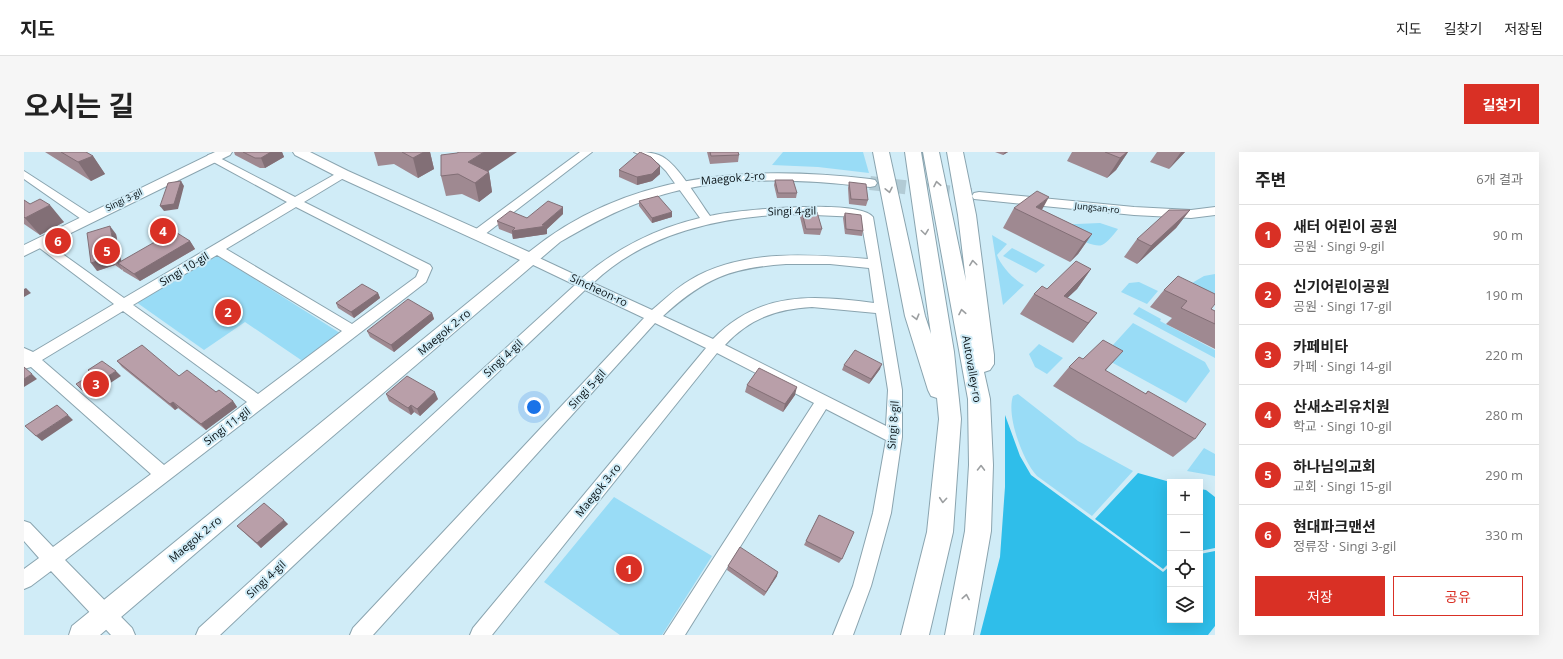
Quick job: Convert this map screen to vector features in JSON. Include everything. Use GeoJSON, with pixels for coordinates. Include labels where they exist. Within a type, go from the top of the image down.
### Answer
{"type":"FeatureCollection","features":[{"type":"Feature","properties":{"kind":"highway"},"geometry":{"type":"LineString","coordinates":[[881,152],[915,316],[933,373],[950,419]]}},
{"type":"Feature","properties":{"kind":"highway"},"geometry":{"type":"LineString","coordinates":[[913,152],[944,352],[950,419],[940,532],[915,635]]}},
{"type":"Feature","properties":{"kind":"highway","name":"Autovalley-ro"},"geometry":{"type":"LineString","coordinates":[[931,152],[979,399],[981,465],[978,531],[959,635]]}},
{"type":"Feature","properties":{"kind":"highway"},"geometry":{"type":"LineString","coordinates":[[955,152],[968,223],[984,355],[979,399]]}},
{"type":"Feature","properties":{"kind":"street","name":"Sincheon-ro"},"geometry":{"type":"LineString","coordinates":[[300,152],[343,174],[654,316],[894,437]]}},
{"type":"Feature","properties":{"kind":"street"},"geometry":{"type":"LineString","coordinates":[[476,235],[588,152]]}},
{"type":"Feature","properties":{"kind":"street"},"geometry":{"type":"LineString","coordinates":[[640,152],[662,161],[670,169],[706,219]]}},
{"type":"Feature","properties":{"kind":"street"},"geometry":{"type":"LineString","coordinates":[[219,155],[296,202]]}},
{"type":"Feature","properties":{"kind":"street","name":"Singi 3-gil"},"geometry":{"type":"LineString","coordinates":[[24,251],[88,218],[219,155]]}},
{"type":"Feature","properties":{"kind":"street"},"geometry":{"type":"LineString","coordinates":[[24,174],[88,218]]}},
{"type":"Feature","properties":{"kind":"street","name":"Singi 10-gil"},"geometry":{"type":"LineString","coordinates":[[27,358],[125,304],[343,174]]}},
{"type":"Feature","properties":{"kind":"street","name":"Maegok 2-ro"},"geometry":{"type":"LineString","coordinates":[[81,635],[555,239],[577,224],[604,210],[681,185],[713,179],[773,175],[824,177],[870,183]]}},
{"type":"Feature","properties":{"kind":"street","name":"Jungsan-ro"},"geometry":{"type":"LineString","coordinates":[[979,196],[1147,212],[1191,214],[1215,211]]}},
{"type":"Feature","properties":{"kind":"street","name":"Singi 11-gil"},"geometry":{"type":"LineString","coordinates":[[24,580],[421,279],[426,268],[385,250],[296,202]]}},
{"type":"Feature","properties":{"kind":"street","name":"Singi 4-gil"},"geometry":{"type":"LineString","coordinates":[[206,635],[584,283],[620,254],[643,241],[671,229],[706,219],[789,209],[824,210],[862,214]]}},
{"type":"Feature","properties":{"kind":"street","name":"Singi 8-gil"},"geometry":{"type":"LineString","coordinates":[[843,635],[862,586],[882,513],[894,437],[895,390],[867,217],[862,214]]}},
{"type":"Feature","properties":{"kind":"street"},"geometry":{"type":"LineString","coordinates":[[39,243],[125,304],[259,403]]}},
{"type":"Feature","properties":{"kind":"street"},"geometry":{"type":"LineString","coordinates":[[217,249],[352,331]]}},
{"type":"Feature","properties":{"kind":"street","name":"Singi 5-gil"},"geometry":{"type":"LineString","coordinates":[[360,635],[654,316],[677,295],[701,280],[726,269],[768,261],[825,259],[874,264]]}},
{"type":"Feature","properties":{"kind":"street","name":"Maegok 3-ro"},"geometry":{"type":"LineString","coordinates":[[480,635],[715,346],[744,320],[777,306],[816,302],[882,309]]}},
{"type":"Feature","properties":{"kind":"street"},"geometry":{"type":"LineString","coordinates":[[27,358],[163,474]]}},
{"type":"Feature","properties":{"kind":"street"},"geometry":{"type":"LineString","coordinates":[[674,635],[823,401]]}},
{"type":"Feature","properties":{"kind":"street"},"geometry":{"type":"LineString","coordinates":[[24,529],[104,615],[125,635]]}},
{"type":"Feature","properties":{"kind":"shaded area"},"geometry":{"type":"Polygon","coordinates":[[[783,152],[863,152],[869,173],[818,167],[772,165],[783,152]]]}},
{"type":"Feature","properties":{"kind":"shaded area"},"geometry":{"type":"Polygon","coordinates":[[[1100,223],[1118,229],[1111,238],[1102,245],[1085,242],[1053,225],[1100,223]]]}},
{"type":"Feature","properties":{"kind":"shaded area"},"geometry":{"type":"Polygon","coordinates":[[[992,235],[1007,244],[997,255],[1008,272],[1024,285],[1003,305],[992,235]]]}},
{"type":"Feature","properties":{"kind":"shaded area"},"geometry":{"type":"Polygon","coordinates":[[[1012,248],[1045,265],[1036,273],[1003,256],[1012,248]]]}},
{"type":"Feature","properties":{"kind":"shaded area"},"geometry":{"type":"Polygon","coordinates":[[[215,254],[340,333],[304,362],[245,322],[204,350],[136,302],[215,254]]]}},
{"type":"Feature","properties":{"kind":"shaded area"},"geometry":{"type":"Polygon","coordinates":[[[1215,274],[1215,300],[1192,283],[1204,276],[1215,274]]]}},
{"type":"Feature","properties":{"kind":"shaded area"},"geometry":{"type":"Polygon","coordinates":[[[1139,282],[1158,291],[1147,304],[1121,292],[1129,283],[1139,282]]]}},
{"type":"Feature","properties":{"kind":"shaded area"},"geometry":{"type":"Polygon","coordinates":[[[1139,307],[1161,319],[1160,321],[1215,350],[1215,358],[1133,314],[1139,307]]]}},
{"type":"Feature","properties":{"kind":"shaded area"},"geometry":{"type":"Polygon","coordinates":[[[1133,323],[1205,362],[1210,371],[1186,403],[1102,357],[1133,323]]]}},
{"type":"Feature","properties":{"kind":"shaded area"},"geometry":{"type":"Polygon","coordinates":[[[1039,344],[1063,358],[1047,374],[1035,367],[1029,354],[1039,344]]]}},
{"type":"Feature","properties":{"kind":"shaded area"},"geometry":{"type":"Polygon","coordinates":[[[1018,394],[1078,441],[1133,471],[1092,516],[1037,476],[1026,460],[1017,438],[1012,415],[1011,405],[1013,396],[1018,394]]]}},
{"type":"Feature","properties":{"kind":"shaded area"},"geometry":{"type":"Polygon","coordinates":[[[1005,415],[1020,456],[1031,475],[1163,572],[1167,569],[1167,623],[1203,623],[1203,553],[1215,551],[1215,626],[1208,635],[980,635],[1000,557],[1005,487],[1005,415]]]}},
{"type":"Feature","properties":{"kind":"shaded area"},"geometry":{"type":"Polygon","coordinates":[[[1204,448],[1215,454],[1215,476],[1187,471],[1204,448]]]}},
{"type":"Feature","properties":{"kind":"shaded area"},"geometry":{"type":"Polygon","coordinates":[[[1138,473],[1167,481],[1167,565],[1163,569],[1095,519],[1138,473]]]}},
{"type":"Feature","properties":{"kind":"shaded area"},"geometry":{"type":"Polygon","coordinates":[[[1203,490],[1215,497],[1215,548],[1203,550],[1203,490]]]}},
{"type":"Feature","properties":{"kind":"shaded area"},"geometry":{"type":"Polygon","coordinates":[[[614,497],[712,556],[662,635],[620,635],[544,582],[614,497]]]}},
{"type":"Feature","properties":{"kind":"building"},"geometry":{"type":"Polygon","coordinates":[[[61,152],[86,152],[93,156],[78,162],[61,152]]]}},
{"type":"Feature","properties":{"kind":"building"},"geometry":{"type":"Polygon","coordinates":[[[243,152],[271,152],[261,158],[255,158],[243,152]]]}},
{"type":"Feature","properties":{"kind":"building"},"geometry":{"type":"Polygon","coordinates":[[[402,152],[424,152],[413,158],[402,152]]]}},
{"type":"Feature","properties":{"kind":"building"},"geometry":{"type":"Polygon","coordinates":[[[459,152],[484,152],[468,162],[489,172],[475,183],[458,174],[441,176],[441,155],[459,152]]]}},
{"type":"Feature","properties":{"kind":"building"},"geometry":{"type":"Polygon","coordinates":[[[640,152],[651,157],[660,166],[652,174],[637,177],[619,170],[640,152]]]}},
{"type":"Feature","properties":{"kind":"building"},"geometry":{"type":"Polygon","coordinates":[[[710,152],[738,152],[739,155],[711,156],[710,152]]]}},
{"type":"Feature","properties":{"kind":"building"},"geometry":{"type":"Polygon","coordinates":[[[1105,152],[1127,152],[1120,158],[1105,152]]]}},
{"type":"Feature","properties":{"kind":"building"},"geometry":{"type":"Polygon","coordinates":[[[775,180],[793,180],[797,193],[778,193],[775,180]]]}},
{"type":"Feature","properties":{"kind":"building"},"geometry":{"type":"Polygon","coordinates":[[[181,181],[174,204],[160,206],[168,183],[181,181]]]}},
{"type":"Feature","properties":{"kind":"building"},"geometry":{"type":"Polygon","coordinates":[[[849,182],[866,184],[868,200],[851,199],[849,182]]]}},
{"type":"Feature","properties":{"kind":"building"},"geometry":{"type":"Polygon","coordinates":[[[1037,191],[1049,197],[1036,207],[1092,234],[1084,242],[1014,208],[1037,191]]]}},
{"type":"Feature","properties":{"kind":"building"},"geometry":{"type":"Polygon","coordinates":[[[658,196],[672,212],[652,218],[639,201],[658,196]]]}},
{"type":"Feature","properties":{"kind":"building"},"geometry":{"type":"Polygon","coordinates":[[[40,199],[50,205],[25,218],[24,200],[30,204],[40,199]]]}},
{"type":"Feature","properties":{"kind":"building"},"geometry":{"type":"Polygon","coordinates":[[[548,201],[563,207],[542,225],[547,226],[512,231],[515,228],[497,221],[510,211],[527,218],[548,201]]]}},
{"type":"Feature","properties":{"kind":"building"},"geometry":{"type":"Polygon","coordinates":[[[1169,210],[1190,210],[1151,246],[1137,239],[1169,210]]]}},
{"type":"Feature","properties":{"kind":"building"},"geometry":{"type":"Polygon","coordinates":[[[802,212],[817,212],[822,229],[806,229],[802,212]]]}},
{"type":"Feature","properties":{"kind":"building"},"geometry":{"type":"Polygon","coordinates":[[[845,213],[861,215],[863,231],[846,229],[845,213]]]}},
{"type":"Feature","properties":{"kind":"building"},"geometry":{"type":"Polygon","coordinates":[[[110,226],[117,263],[109,257],[91,263],[87,233],[110,226]]]}},
{"type":"Feature","properties":{"kind":"building"},"geometry":{"type":"Polygon","coordinates":[[[174,231],[190,241],[134,274],[118,263],[174,231]]]}},
{"type":"Feature","properties":{"kind":"building"},"geometry":{"type":"Polygon","coordinates":[[[1076,261],[1091,269],[1064,296],[1097,313],[1088,323],[1034,294],[1042,286],[1047,289],[1076,261]]]}},
{"type":"Feature","properties":{"kind":"building"},"geometry":{"type":"Polygon","coordinates":[[[1178,276],[1215,294],[1215,304],[1211,309],[1215,311],[1215,324],[1181,308],[1187,301],[1164,290],[1178,276]]]}},
{"type":"Feature","properties":{"kind":"building"},"geometry":{"type":"Polygon","coordinates":[[[362,284],[378,293],[351,312],[336,303],[362,284]]]}},
{"type":"Feature","properties":{"kind":"building"},"geometry":{"type":"Polygon","coordinates":[[[408,299],[432,313],[391,345],[367,331],[408,299]]]}},
{"type":"Feature","properties":{"kind":"building"},"geometry":{"type":"Polygon","coordinates":[[[1103,340],[1123,351],[1105,370],[1146,394],[1148,391],[1206,424],[1195,439],[1069,367],[1079,357],[1083,359],[1103,340]]]}},
{"type":"Feature","properties":{"kind":"building"},"geometry":{"type":"Polygon","coordinates":[[[142,345],[179,376],[187,370],[216,392],[219,390],[233,401],[201,424],[173,402],[170,404],[117,361],[142,345]]]}},
{"type":"Feature","properties":{"kind":"building"},"geometry":{"type":"Polygon","coordinates":[[[855,350],[882,364],[871,379],[844,365],[855,350]]]}},
{"type":"Feature","properties":{"kind":"building"},"geometry":{"type":"Polygon","coordinates":[[[102,361],[116,371],[84,392],[76,384],[92,374],[88,370],[102,361]]]}},
{"type":"Feature","properties":{"kind":"building"},"geometry":{"type":"Polygon","coordinates":[[[24,367],[32,374],[24,379],[24,367]]]}},
{"type":"Feature","properties":{"kind":"building"},"geometry":{"type":"Polygon","coordinates":[[[759,368],[797,387],[785,404],[747,385],[759,368]]]}},
{"type":"Feature","properties":{"kind":"building"},"geometry":{"type":"Polygon","coordinates":[[[407,376],[435,392],[417,409],[411,405],[408,408],[386,394],[407,376]]]}},
{"type":"Feature","properties":{"kind":"building"},"geometry":{"type":"Polygon","coordinates":[[[57,405],[68,415],[36,436],[25,426],[57,405]]]}},
{"type":"Feature","properties":{"kind":"building"},"geometry":{"type":"Polygon","coordinates":[[[264,503],[284,520],[257,543],[237,526],[264,503]]]}},
{"type":"Feature","properties":{"kind":"building"},"geometry":{"type":"Polygon","coordinates":[[[819,515],[854,532],[842,559],[806,541],[819,515]]]}},
{"type":"Feature","properties":{"kind":"building"},"geometry":{"type":"Polygon","coordinates":[[[740,547],[778,572],[766,592],[728,566],[740,547]]]}},
{"type":"Feature","properties":{"kind":"tunnel"},"geometry":{"type":"LineString","coordinates":[[870,183],[979,196]]}},
{"type":"Feature","properties":{"kind":"place","name":"산새소리유치원"},"geometry":{"type":"Point","coordinates":[163,231]}},
{"type":"Feature","properties":{"kind":"place","name":"현대파크맨션"},"geometry":{"type":"Point","coordinates":[58,241]}},
{"type":"Feature","properties":{"kind":"place","name":"하나님의교회"},"geometry":{"type":"Point","coordinates":[107,251]}},
{"type":"Feature","properties":{"kind":"place","name":"신기어린이공원"},"geometry":{"type":"Point","coordinates":[228,312]}},
{"type":"Feature","properties":{"kind":"place","name":"카페비타"},"geometry":{"type":"Point","coordinates":[96,384]}},
{"type":"Feature","properties":{"kind":"place","name":"새터 어린이 공원"},"geometry":{"type":"Point","coordinates":[629,569]}}]}
